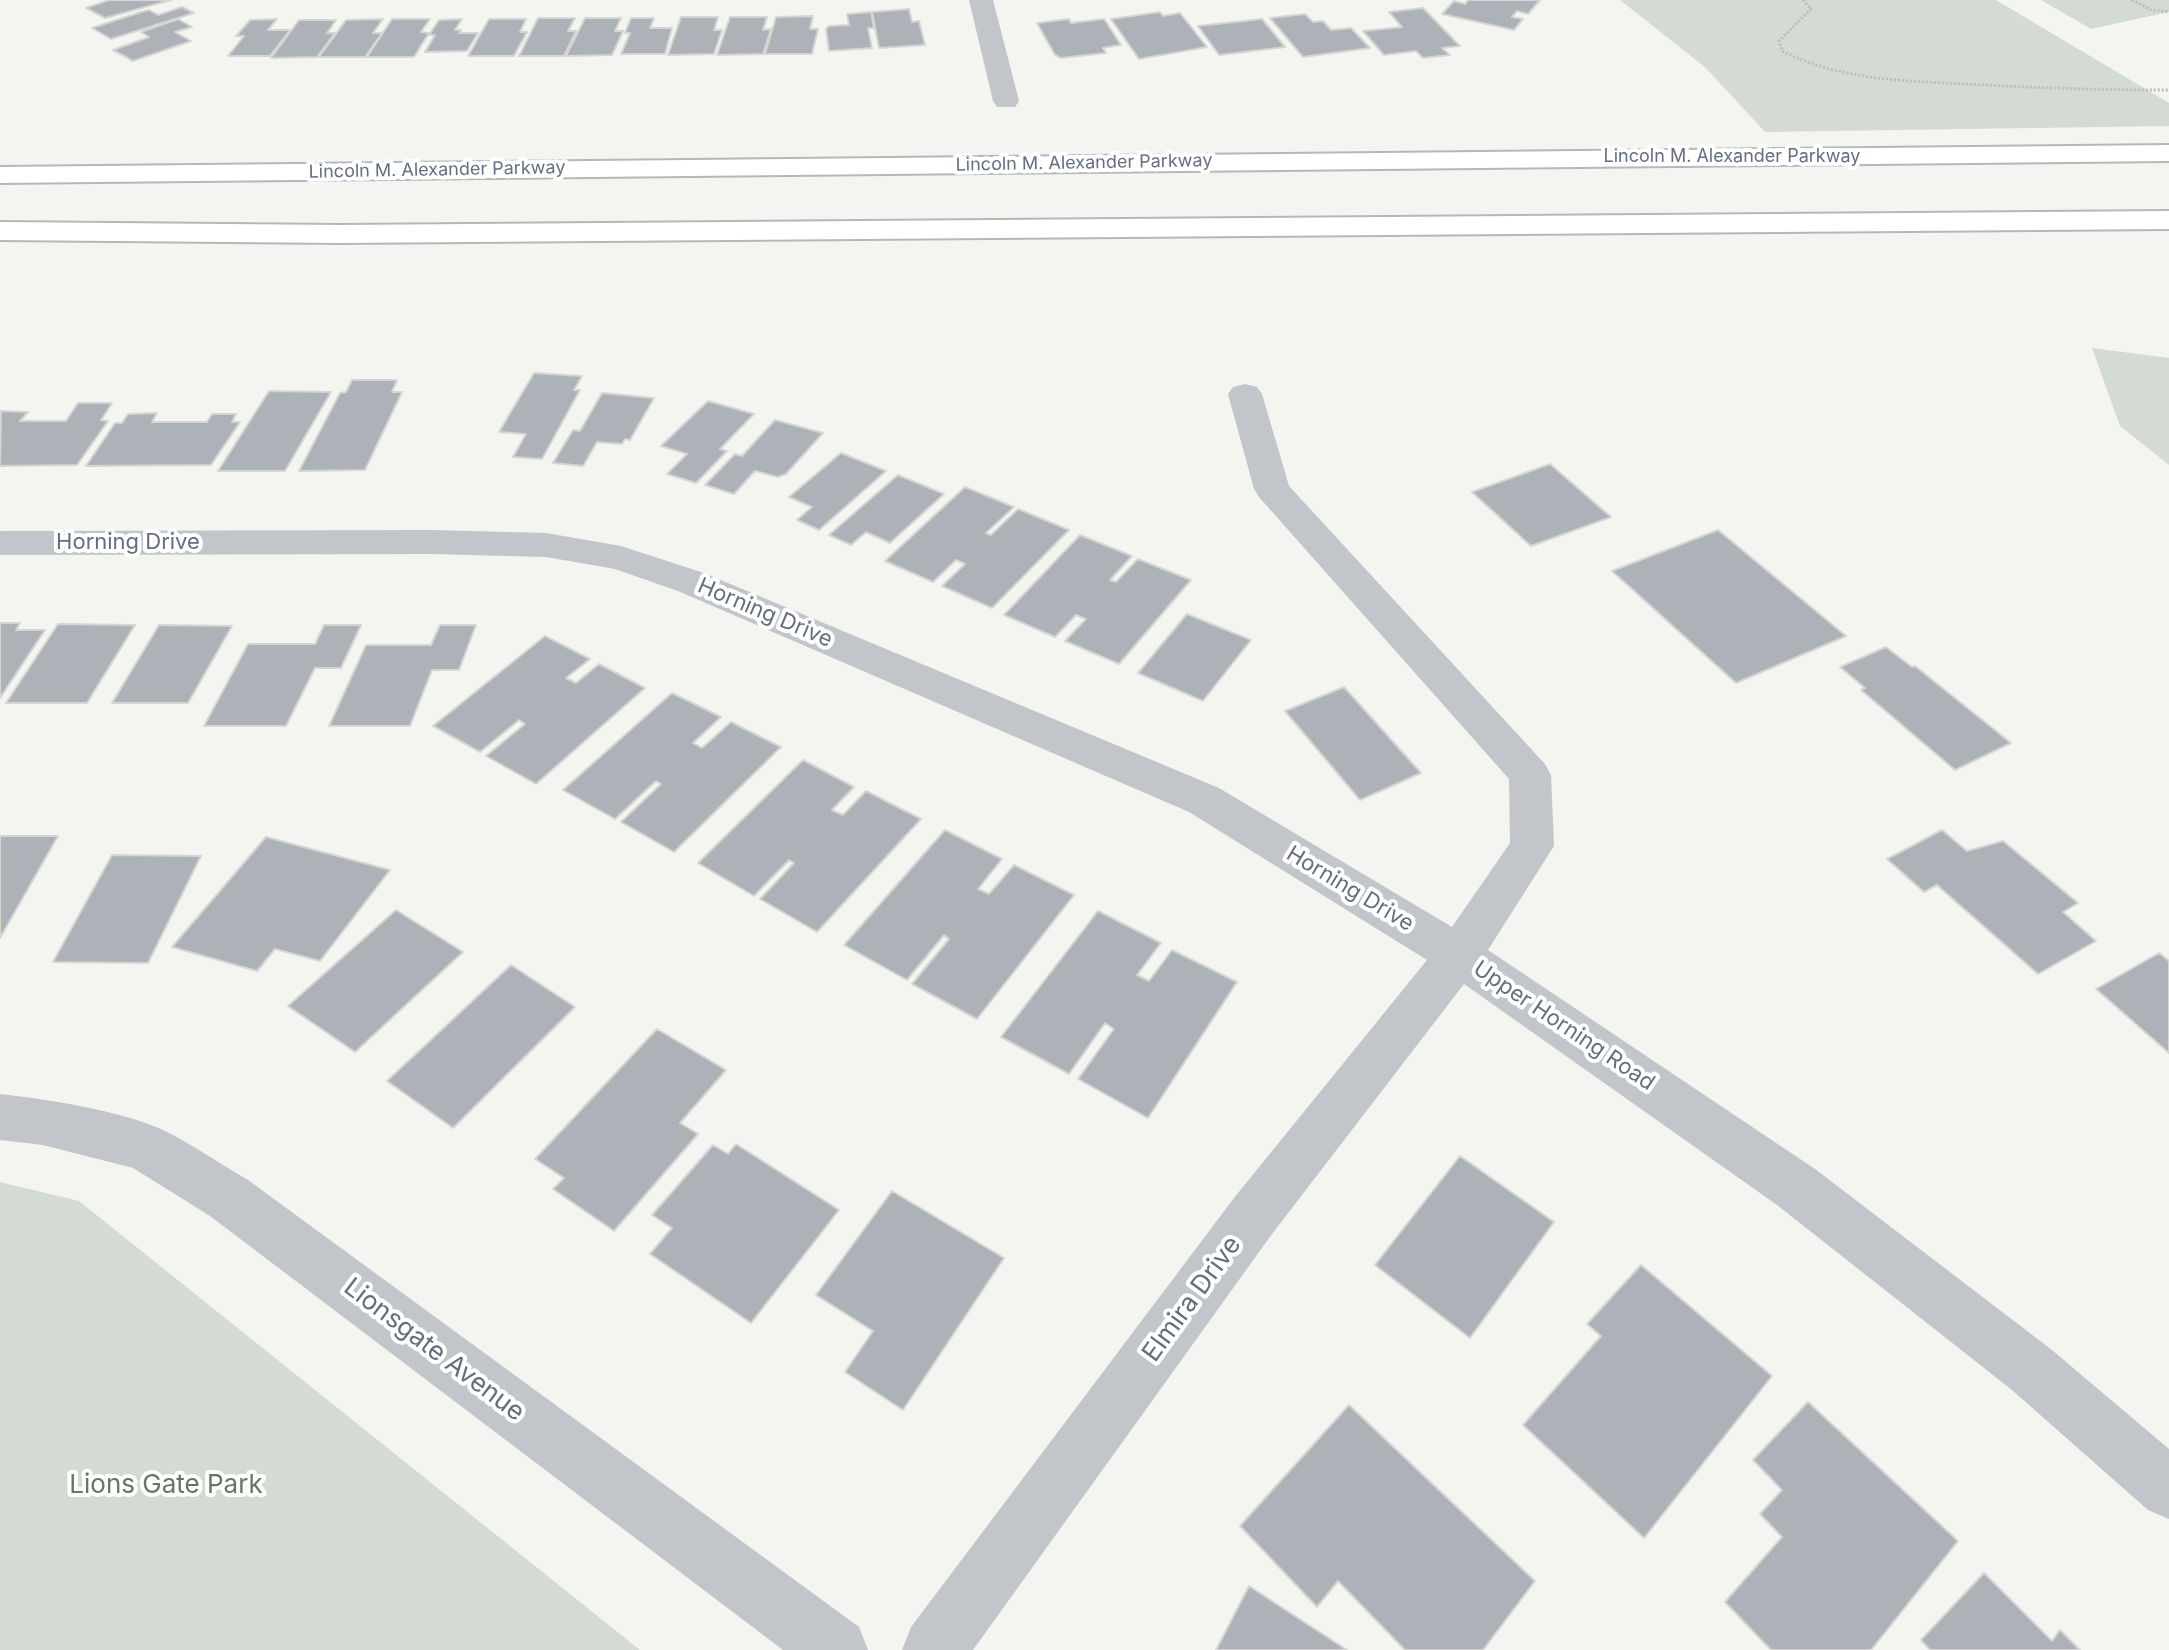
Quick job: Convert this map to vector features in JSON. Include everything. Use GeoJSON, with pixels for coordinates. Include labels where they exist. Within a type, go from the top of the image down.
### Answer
{"type":"FeatureCollection","features":[{"type":"Feature","properties":{"kind":"highway","name":"Lincoln M. Alexander Parkway"},"geometry":{"type":"LineString","coordinates":[[0,175],[2169,153]]}},
{"type":"Feature","properties":{"kind":"highway"},"geometry":{"type":"LineString","coordinates":[[0,231],[356,234],[2169,220]]}},
{"type":"Feature","properties":{"kind":"street"},"geometry":{"type":"LineString","coordinates":[[981,0],[1006,101]]}},
{"type":"Feature","properties":{"kind":"street","name":"Upper Horning Road"},"geometry":{"type":"LineString","coordinates":[[1245,394],[1272,489],[1530,775],[1532,846],[1459,955],[1796,1187],[2032,1370],[2169,1489]]}},
{"type":"Feature","properties":{"kind":"street","name":"Horning Drive"},"geometry":{"type":"LineString","coordinates":[[0,543],[432,542],[546,545],[621,558],[691,582],[1204,800],[1459,955]]}},
{"type":"Feature","properties":{"kind":"street","name":"Elmira Drive"},"geometry":{"type":"LineString","coordinates":[[934,1650],[1253,1216],[1459,955]]}},
{"type":"Feature","properties":{"kind":"street","name":"Lionsgate Avenue"},"geometry":{"type":"LineString","coordinates":[[0,1117],[43,1122],[145,1147],[229,1198],[836,1650]]}},
{"type":"Feature","properties":{"kind":"path"},"geometry":{"type":"LineString","coordinates":[[1803,0],[1811,9],[1779,41],[1782,51],[1798,61],[1853,76],[2032,88],[2169,90]]}},
{"type":"Feature","properties":{"kind":"path"},"geometry":{"type":"LineString","coordinates":[[2132,0],[2151,10],[2169,12]]}},
{"type":"Feature","properties":{"kind":"green space"},"geometry":{"type":"Polygon","coordinates":[[[1620,0],[1996,0],[2169,103],[2169,126],[1765,132],[1706,68],[1620,0]]]}},
{"type":"Feature","properties":{"kind":"green space"},"geometry":{"type":"Polygon","coordinates":[[[2041,0],[2169,0],[2169,12],[2091,29],[2041,0]]]}},
{"type":"Feature","properties":{"kind":"green space"},"geometry":{"type":"Polygon","coordinates":[[[2092,348],[2169,358],[2169,465],[2120,426],[2092,348]]]}},
{"type":"Feature","properties":{"kind":"green space","name":"Lions Gate Park"},"geometry":{"type":"Polygon","coordinates":[[[0,1182],[79,1201],[640,1650],[0,1650],[0,1182]]]}},
{"type":"Feature","properties":{"kind":"building"},"geometry":{"type":"Polygon","coordinates":[[[109,0],[171,0],[105,18],[86,8],[109,0]]]}},
{"type":"Feature","properties":{"kind":"building"},"geometry":{"type":"Polygon","coordinates":[[[1468,0],[1540,0],[1528,14],[1517,11],[1512,17],[1523,19],[1514,30],[1442,14],[1454,1],[1465,4],[1468,0]]]}},
{"type":"Feature","properties":{"kind":"building"},"geometry":{"type":"Polygon","coordinates":[[[182,7],[194,13],[111,39],[92,28],[149,10],[158,15],[182,7]]]}},
{"type":"Feature","properties":{"kind":"building"},"geometry":{"type":"Polygon","coordinates":[[[1423,8],[1460,46],[1442,48],[1450,55],[1423,58],[1416,51],[1384,55],[1363,31],[1402,27],[1389,12],[1423,8]]]}},
{"type":"Feature","properties":{"kind":"building"},"geometry":{"type":"Polygon","coordinates":[[[909,9],[912,22],[919,21],[925,45],[879,48],[872,12],[909,9]]]}},
{"type":"Feature","properties":{"kind":"building"},"geometry":{"type":"Polygon","coordinates":[[[871,12],[874,28],[868,28],[872,48],[829,51],[826,29],[829,26],[849,25],[847,14],[871,12]]]}},
{"type":"Feature","properties":{"kind":"building"},"geometry":{"type":"Polygon","coordinates":[[[1160,12],[1163,16],[1180,13],[1207,47],[1139,59],[1111,19],[1160,12]]]}},
{"type":"Feature","properties":{"kind":"building"},"geometry":{"type":"Polygon","coordinates":[[[1305,14],[1313,22],[1323,21],[1331,30],[1351,28],[1370,48],[1303,57],[1270,18],[1305,14]]]}},
{"type":"Feature","properties":{"kind":"building"},"geometry":{"type":"Polygon","coordinates":[[[813,16],[810,29],[818,29],[812,54],[765,54],[776,17],[813,16]]]}},
{"type":"Feature","properties":{"kind":"building"},"geometry":{"type":"Polygon","coordinates":[[[681,17],[718,17],[714,30],[722,30],[714,54],[668,55],[681,17]]]}},
{"type":"Feature","properties":{"kind":"building"},"geometry":{"type":"Polygon","coordinates":[[[730,17],[767,17],[763,30],[771,29],[763,54],[717,55],[730,17]]]}},
{"type":"Feature","properties":{"kind":"building"},"geometry":{"type":"Polygon","coordinates":[[[538,18],[575,18],[568,31],[576,31],[564,56],[519,56],[538,18]]]}},
{"type":"Feature","properties":{"kind":"building"},"geometry":{"type":"Polygon","coordinates":[[[585,18],[621,18],[615,31],[623,31],[612,55],[566,56],[585,18]]]}},
{"type":"Feature","properties":{"kind":"building"},"geometry":{"type":"Polygon","coordinates":[[[631,18],[654,18],[650,28],[672,28],[665,54],[621,54],[630,33],[625,33],[631,18]]]}},
{"type":"Feature","properties":{"kind":"building"},"geometry":{"type":"Polygon","coordinates":[[[178,19],[192,27],[175,32],[191,41],[133,61],[113,50],[149,37],[141,32],[178,19]]]}},
{"type":"Feature","properties":{"kind":"building"},"geometry":{"type":"Polygon","coordinates":[[[277,19],[268,30],[290,30],[270,56],[228,56],[244,36],[236,36],[250,20],[277,19]]]}},
{"type":"Feature","properties":{"kind":"building"},"geometry":{"type":"Polygon","coordinates":[[[383,19],[373,33],[382,33],[365,57],[319,57],[346,20],[383,19]]]}},
{"type":"Feature","properties":{"kind":"building"},"geometry":{"type":"Polygon","coordinates":[[[392,19],[430,19],[421,32],[429,33],[414,57],[367,57],[392,19]]]}},
{"type":"Feature","properties":{"kind":"building"},"geometry":{"type":"Polygon","coordinates":[[[462,19],[455,30],[461,30],[459,33],[478,33],[467,51],[425,52],[435,35],[429,35],[439,20],[462,19]]]}},
{"type":"Feature","properties":{"kind":"building"},"geometry":{"type":"Polygon","coordinates":[[[489,19],[526,19],[520,32],[527,32],[514,56],[468,56],[489,19]]]}},
{"type":"Feature","properties":{"kind":"building"},"geometry":{"type":"Polygon","coordinates":[[[1069,19],[1071,23],[1104,19],[1121,45],[1103,48],[1106,53],[1061,58],[1055,55],[1037,23],[1069,19]]]}},
{"type":"Feature","properties":{"kind":"building"},"geometry":{"type":"Polygon","coordinates":[[[1262,19],[1285,47],[1219,55],[1198,26],[1262,19]]]}},
{"type":"Feature","properties":{"kind":"building"},"geometry":{"type":"Polygon","coordinates":[[[299,20],[336,20],[327,33],[335,33],[317,57],[271,58],[299,20]]]}},
{"type":"Feature","properties":{"kind":"building"},"geometry":{"type":"Polygon","coordinates":[[[534,373],[582,376],[574,390],[580,390],[542,459],[513,457],[526,434],[499,432],[534,373]]]}},
{"type":"Feature","properties":{"kind":"building"},"geometry":{"type":"Polygon","coordinates":[[[352,380],[397,380],[392,392],[402,392],[365,470],[299,471],[340,393],[346,392],[352,380]]]}},
{"type":"Feature","properties":{"kind":"building"},"geometry":{"type":"Polygon","coordinates":[[[269,391],[331,392],[285,471],[218,471],[269,391]]]}},
{"type":"Feature","properties":{"kind":"building"},"geometry":{"type":"Polygon","coordinates":[[[602,393],[654,398],[630,440],[625,439],[622,444],[597,442],[583,466],[553,463],[573,430],[580,431],[602,393]]]}},
{"type":"Feature","properties":{"kind":"building"},"geometry":{"type":"Polygon","coordinates":[[[708,401],[754,414],[720,449],[727,451],[696,483],[667,474],[687,454],[661,446],[708,401]]]}},
{"type":"Feature","properties":{"kind":"building"},"geometry":{"type":"Polygon","coordinates":[[[78,403],[112,403],[101,420],[108,421],[77,465],[0,466],[1,411],[28,412],[20,421],[66,421],[78,403]]]}},
{"type":"Feature","properties":{"kind":"building"},"geometry":{"type":"Polygon","coordinates":[[[157,413],[152,422],[207,422],[212,414],[236,414],[232,422],[240,422],[211,465],[86,466],[115,423],[122,423],[128,414],[157,413]]]}},
{"type":"Feature","properties":{"kind":"building"},"geometry":{"type":"Polygon","coordinates":[[[775,420],[823,433],[786,474],[778,477],[755,471],[734,494],[705,485],[735,454],[742,456],[775,420]]]}},
{"type":"Feature","properties":{"kind":"building"},"geometry":{"type":"Polygon","coordinates":[[[841,453],[886,471],[819,530],[797,520],[812,507],[789,497],[841,453]]]}},
{"type":"Feature","properties":{"kind":"building"},"geometry":{"type":"Polygon","coordinates":[[[1550,464],[1611,517],[1531,546],[1472,492],[1550,464]]]}},
{"type":"Feature","properties":{"kind":"building"},"geometry":{"type":"Polygon","coordinates":[[[898,475],[944,494],[890,543],[866,532],[851,545],[829,535],[898,475]]]}},
{"type":"Feature","properties":{"kind":"building"},"geometry":{"type":"Polygon","coordinates":[[[965,487],[1014,507],[986,533],[991,535],[1018,509],[1069,530],[992,608],[942,586],[965,564],[956,560],[933,582],[885,561],[965,487]]]}},
{"type":"Feature","properties":{"kind":"building"},"geometry":{"type":"Polygon","coordinates":[[[1718,530],[1846,636],[1736,683],[1612,571],[1718,530]]]}},
{"type":"Feature","properties":{"kind":"building"},"geometry":{"type":"Polygon","coordinates":[[[1080,535],[1132,556],[1110,580],[1116,582],[1138,559],[1191,580],[1119,664],[1065,641],[1086,619],[1076,615],[1055,637],[1004,615],[1080,535]]]}},
{"type":"Feature","properties":{"kind":"building"},"geometry":{"type":"Polygon","coordinates":[[[1187,614],[1251,640],[1203,701],[1138,673],[1187,614]]]}},
{"type":"Feature","properties":{"kind":"building"},"geometry":{"type":"Polygon","coordinates":[[[0,623],[20,623],[16,630],[45,630],[0,698],[0,623]]]}},
{"type":"Feature","properties":{"kind":"building"},"geometry":{"type":"Polygon","coordinates":[[[58,624],[135,625],[87,703],[6,703],[58,624]]]}},
{"type":"Feature","properties":{"kind":"building"},"geometry":{"type":"Polygon","coordinates":[[[159,625],[232,626],[188,703],[112,703],[159,625]]]}},
{"type":"Feature","properties":{"kind":"building"},"geometry":{"type":"Polygon","coordinates":[[[324,625],[361,625],[341,668],[315,668],[286,726],[204,726],[248,644],[315,644],[324,625]]]}},
{"type":"Feature","properties":{"kind":"building"},"geometry":{"type":"Polygon","coordinates":[[[440,625],[476,625],[459,670],[432,670],[410,726],[329,726],[366,645],[431,645],[440,625]]]}},
{"type":"Feature","properties":{"kind":"building"},"geometry":{"type":"Polygon","coordinates":[[[545,636],[590,659],[566,678],[576,683],[599,664],[645,688],[536,784],[486,756],[525,724],[519,720],[480,752],[433,726],[545,636]]]}},
{"type":"Feature","properties":{"kind":"building"},"geometry":{"type":"Polygon","coordinates":[[[1886,647],[1912,667],[1915,666],[2011,743],[1955,770],[1861,690],[1865,688],[1840,667],[1886,647]]]}},
{"type":"Feature","properties":{"kind":"building"},"geometry":{"type":"Polygon","coordinates":[[[1344,687],[1421,773],[1360,800],[1285,711],[1344,687]]]}},
{"type":"Feature","properties":{"kind":"building"},"geometry":{"type":"Polygon","coordinates":[[[672,693],[721,717],[693,743],[702,748],[731,722],[781,747],[674,852],[621,822],[661,784],[656,781],[615,819],[563,790],[672,693]]]}},
{"type":"Feature","properties":{"kind":"building"},"geometry":{"type":"Polygon","coordinates":[[[803,760],[854,787],[832,810],[843,815],[866,791],[921,819],[817,932],[760,899],[794,863],[789,860],[754,896],[698,863],[803,760]]]}},
{"type":"Feature","properties":{"kind":"building"},"geometry":{"type":"Polygon","coordinates":[[[945,830],[1002,859],[978,889],[989,894],[1014,865],[1074,895],[977,1019],[912,984],[949,939],[944,935],[907,980],[844,945],[945,830]]]}},
{"type":"Feature","properties":{"kind":"building"},"geometry":{"type":"Polygon","coordinates":[[[1942,830],[1967,851],[2003,841],[2078,903],[2063,912],[2096,941],[2038,974],[1937,885],[1924,892],[1887,859],[1942,830]]]}},
{"type":"Feature","properties":{"kind":"building"},"geometry":{"type":"Polygon","coordinates":[[[0,836],[58,836],[0,938],[0,836]]]}},
{"type":"Feature","properties":{"kind":"building"},"geometry":{"type":"Polygon","coordinates":[[[266,837],[390,870],[320,961],[275,949],[257,971],[172,947],[266,837]]]}},
{"type":"Feature","properties":{"kind":"building"},"geometry":{"type":"Polygon","coordinates":[[[112,855],[201,856],[148,963],[53,962],[112,855]]]}},
{"type":"Feature","properties":{"kind":"building"},"geometry":{"type":"Polygon","coordinates":[[[396,910],[463,952],[355,1052],[288,1006],[396,910]]]}},
{"type":"Feature","properties":{"kind":"building"},"geometry":{"type":"Polygon","coordinates":[[[1098,911],[1161,943],[1137,975],[1149,981],[1172,950],[1237,982],[1148,1118],[1078,1079],[1114,1029],[1105,1023],[1069,1074],[1001,1037],[1098,911]]]}},
{"type":"Feature","properties":{"kind":"building"},"geometry":{"type":"Polygon","coordinates":[[[2159,953],[2169,961],[2169,1053],[2096,989],[2159,953]]]}},
{"type":"Feature","properties":{"kind":"building"},"geometry":{"type":"Polygon","coordinates":[[[511,965],[575,1007],[453,1128],[387,1081],[511,965]]]}},
{"type":"Feature","properties":{"kind":"building"},"geometry":{"type":"Polygon","coordinates":[[[657,1029],[726,1070],[680,1123],[698,1134],[614,1231],[553,1189],[564,1178],[535,1159],[657,1029]]]}},
{"type":"Feature","properties":{"kind":"building"},"geometry":{"type":"Polygon","coordinates":[[[736,1144],[839,1210],[751,1323],[650,1254],[672,1228],[652,1215],[713,1145],[728,1154],[736,1144]]]}},
{"type":"Feature","properties":{"kind":"building"},"geometry":{"type":"Polygon","coordinates":[[[1460,1156],[1554,1222],[1470,1338],[1375,1265],[1460,1156]]]}},
{"type":"Feature","properties":{"kind":"building"},"geometry":{"type":"Polygon","coordinates":[[[892,1191],[1004,1258],[903,1410],[845,1372],[873,1331],[816,1295],[892,1191]]]}},
{"type":"Feature","properties":{"kind":"building"},"geometry":{"type":"Polygon","coordinates":[[[1641,1265],[1772,1376],[1644,1538],[1523,1425],[1601,1336],[1587,1324],[1641,1265]]]}},
{"type":"Feature","properties":{"kind":"building"},"geometry":{"type":"Polygon","coordinates":[[[1808,1402],[1958,1541],[1871,1650],[1771,1650],[1725,1602],[1782,1537],[1760,1514],[1782,1490],[1753,1460],[1808,1402]]]}},
{"type":"Feature","properties":{"kind":"building"},"geometry":{"type":"Polygon","coordinates":[[[1349,1405],[1535,1581],[1483,1650],[1405,1650],[1338,1581],[1317,1607],[1240,1526],[1349,1405]]]}},
{"type":"Feature","properties":{"kind":"building"},"geometry":{"type":"Polygon","coordinates":[[[1984,1573],[2052,1641],[2060,1630],[2080,1650],[1930,1650],[1921,1640],[1984,1573]]]}},
{"type":"Feature","properties":{"kind":"building"},"geometry":{"type":"Polygon","coordinates":[[[1249,1586],[1347,1650],[1216,1650],[1249,1586]]]}}]}
